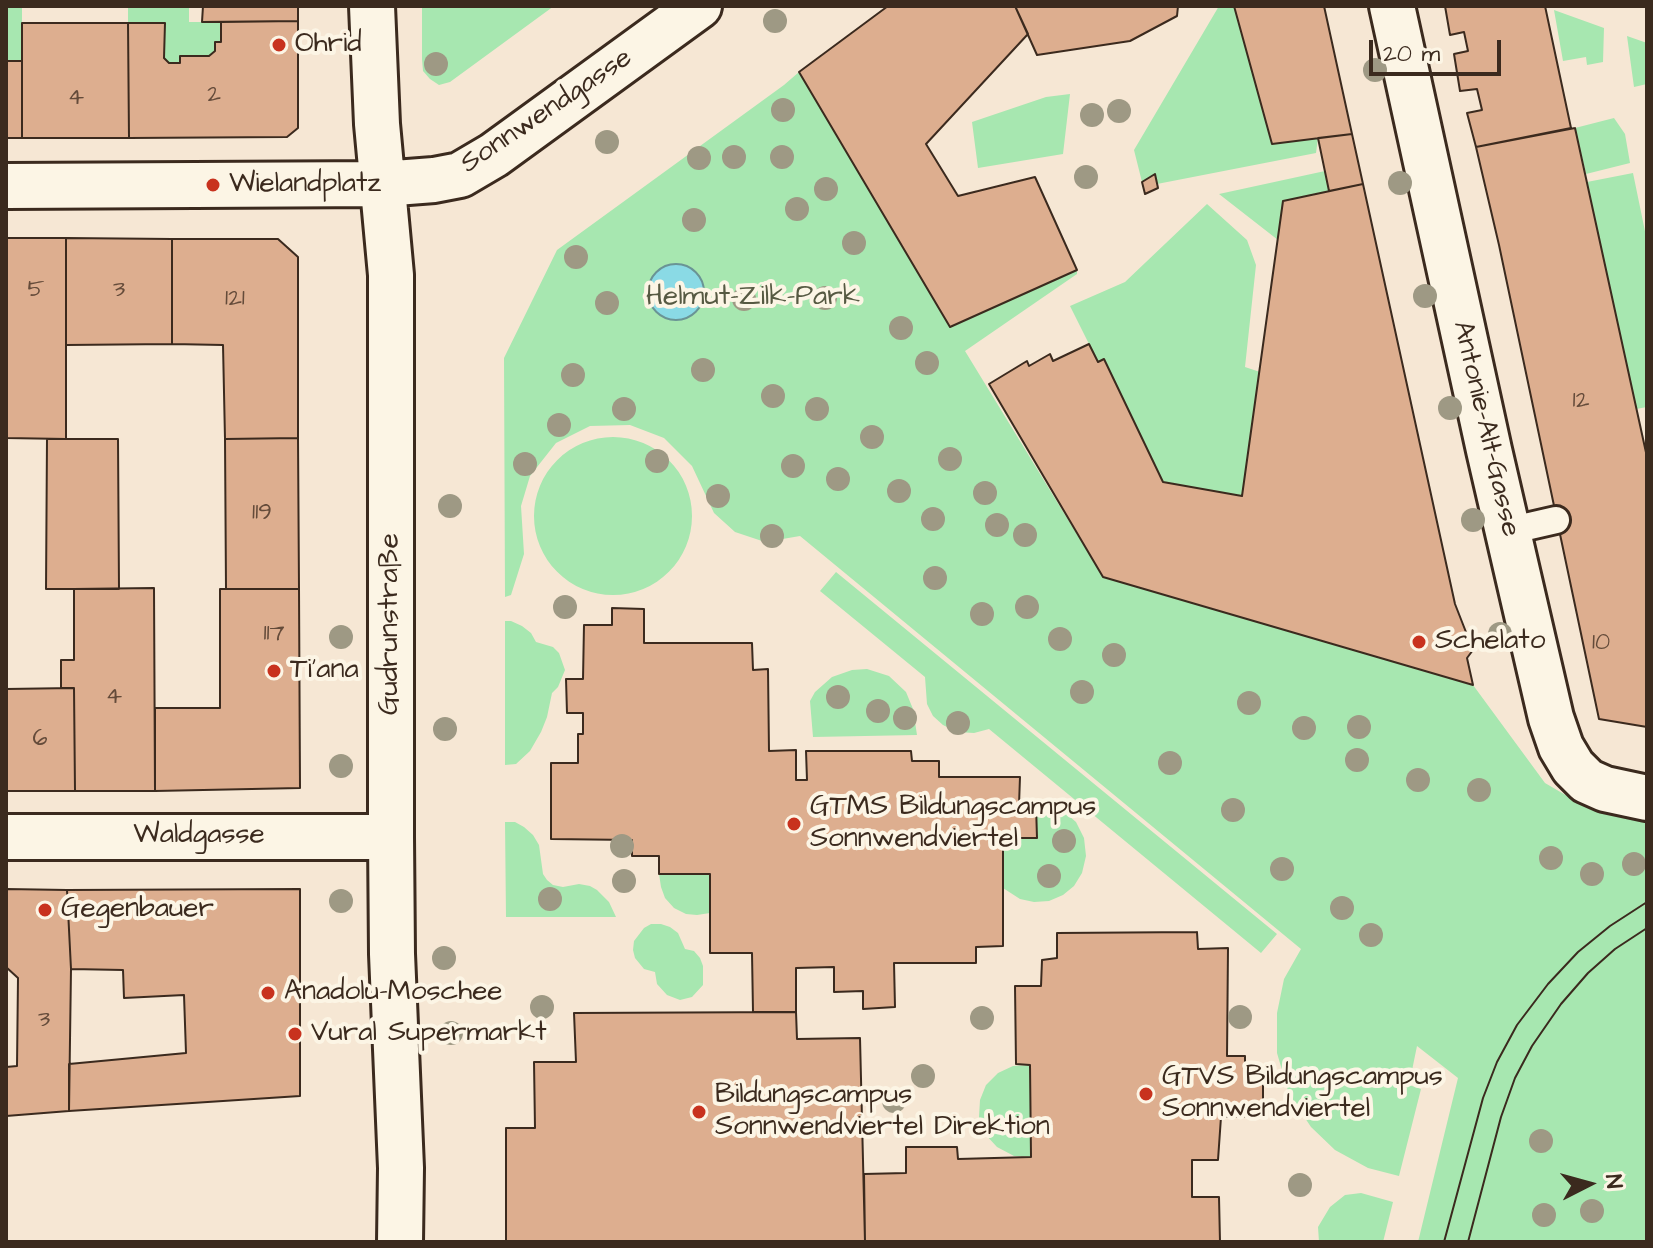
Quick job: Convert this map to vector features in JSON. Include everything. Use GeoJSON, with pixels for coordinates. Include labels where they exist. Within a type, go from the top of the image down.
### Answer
{"type":"FeatureCollection","features":[{"type":"Feature","properties":{"kind":"main road","name":"Gudrunstraße"},"geometry":{"type":"LineString","coordinates":[[372,6],[382,184],[391,275],[392,954],[401,1168],[400,1242]]}},
{"type":"Feature","properties":{"kind":"main road","name":"Sonnwendgasse"},"geometry":{"type":"LineString","coordinates":[[6,186],[382,184],[460,175],[494,155],[699,6]]}},
{"type":"Feature","properties":{"kind":"main road","name":"Antonie-Alt-Gasse"},"geometry":{"type":"LineString","coordinates":[[1392,6],[1551,718],[1561,747],[1573,767],[1587,781],[1605,789],[1647,798]]}},
{"type":"Feature","properties":{"kind":"main road","name":"Waldgasse"},"geometry":{"type":"LineString","coordinates":[[6,837],[391,837]]}},
{"type":"Feature","properties":{"kind":"lane"},"geometry":{"type":"LineString","coordinates":[[1508,531],[1556,520]]}},
{"type":"Feature","properties":{"kind":"green space"},"geometry":{"type":"Polygon","coordinates":[[[6,6],[22,6],[22,61],[6,61],[6,6]]]}},
{"type":"Feature","properties":{"kind":"green space"},"geometry":{"type":"Polygon","coordinates":[[[128,6],[189,6],[189,22],[221,22],[221,42],[215,42],[215,51],[209,56],[180,56],[180,63],[169,63],[164,58],[164,23],[128,23],[128,6]]]}},
{"type":"Feature","properties":{"kind":"green space"},"geometry":{"type":"Polygon","coordinates":[[[422,6],[554,6],[450,82],[439,85],[423,71],[422,6]]]}},
{"type":"Feature","properties":{"kind":"green space"},"geometry":{"type":"Polygon","coordinates":[[[1219,6],[1234,6],[1272,144],[1318,138],[1316,153],[1157,184],[1154,175],[1142,182],[1134,150],[1219,6]]]}},
{"type":"Feature","properties":{"kind":"green space"},"geometry":{"type":"Polygon","coordinates":[[[1554,10],[1604,28],[1603,62],[1587,65],[1586,57],[1563,61],[1554,10]]]}},
{"type":"Feature","properties":{"kind":"green space"},"geometry":{"type":"Polygon","coordinates":[[[1627,36],[1647,43],[1647,84],[1634,87],[1627,36]]]}},
{"type":"Feature","properties":{"kind":"green space","name":"Helmut-Zilk-Park"},"geometry":{"type":"Polygon","coordinates":[[[799,72],[950,326],[1077,270],[1077,274],[965,351],[1103,577],[1473,685],[1545,783],[1586,807],[1647,815],[1647,1242],[1418,1242],[1458,1078],[1417,1046],[1409,1085],[1421,1089],[1399,1176],[1368,1168],[1335,1150],[1311,1127],[1289,1094],[1277,1053],[1277,1013],[1284,979],[1301,949],[800,536],[765,542],[735,532],[714,513],[692,466],[664,438],[630,425],[590,426],[556,443],[530,476],[521,506],[524,554],[511,595],[505,597],[504,358],[557,250],[799,72]]]}},
{"type":"Feature","properties":{"kind":"green space"},"geometry":{"type":"Polygon","coordinates":[[[1070,94],[1063,154],[978,168],[972,122],[1046,97],[1070,94]]]}},
{"type":"Feature","properties":{"kind":"green space"},"geometry":{"type":"Polygon","coordinates":[[[1614,118],[1625,134],[1630,163],[1586,174],[1575,128],[1614,118]]]}},
{"type":"Feature","properties":{"kind":"green space"},"geometry":{"type":"Polygon","coordinates":[[[1325,171],[1329,191],[1283,201],[1278,240],[1219,194],[1325,171]]]}},
{"type":"Feature","properties":{"kind":"green space"},"geometry":{"type":"Polygon","coordinates":[[[1633,173],[1647,241],[1647,407],[1636,409],[1587,182],[1633,173]]]}},
{"type":"Feature","properties":{"kind":"green space"},"geometry":{"type":"Polygon","coordinates":[[[1207,204],[1247,240],[1256,265],[1245,367],[1260,372],[1242,496],[1163,482],[1104,359],[1098,362],[1070,306],[1125,282],[1207,204]]]}},
{"type":"Feature","properties":{"kind":"green space"},"geometry":{"type":"Polygon","coordinates":[[[613,437],[643,443],[669,460],[686,486],[692,516],[686,546],[669,572],[643,589],[613,595],[583,589],[557,572],[540,546],[534,516],[540,486],[557,460],[583,443],[613,437]]]}},
{"type":"Feature","properties":{"kind":"green space"},"geometry":{"type":"Polygon","coordinates":[[[836,572],[1277,934],[1261,953],[989,729],[974,733],[957,732],[943,725],[933,716],[927,704],[925,677],[820,591],[836,572]]]}},
{"type":"Feature","properties":{"kind":"green space"},"geometry":{"type":"Polygon","coordinates":[[[505,621],[522,626],[536,642],[553,647],[559,653],[565,670],[552,693],[547,717],[530,751],[516,764],[505,765],[505,621]]]}},
{"type":"Feature","properties":{"kind":"green space"},"geometry":{"type":"Polygon","coordinates":[[[867,669],[889,676],[906,692],[913,709],[917,735],[813,737],[810,701],[815,692],[832,677],[867,669]]]}},
{"type":"Feature","properties":{"kind":"green space"},"geometry":{"type":"Polygon","coordinates":[[[1045,804],[1062,810],[1076,822],[1084,838],[1086,856],[1082,873],[1074,886],[1049,901],[1034,902],[1020,899],[1003,888],[1003,838],[1037,838],[1036,805],[1045,804]]]}},
{"type":"Feature","properties":{"kind":"green space"},"geometry":{"type":"Polygon","coordinates":[[[505,822],[515,822],[533,835],[539,845],[543,874],[547,880],[563,887],[579,884],[590,886],[609,902],[616,917],[506,917],[505,822]]]}},
{"type":"Feature","properties":{"kind":"green space"},"geometry":{"type":"Polygon","coordinates":[[[659,874],[710,874],[710,913],[686,914],[674,908],[665,898],[659,874]]]}},
{"type":"Feature","properties":{"kind":"green space"},"geometry":{"type":"Polygon","coordinates":[[[651,924],[670,927],[678,933],[685,949],[694,951],[700,958],[703,985],[692,997],[680,1000],[667,995],[657,984],[655,972],[644,969],[635,958],[634,941],[651,924]]]}},
{"type":"Feature","properties":{"kind":"green space"},"geometry":{"type":"Polygon","coordinates":[[[1030,1065],[1031,1157],[1014,1156],[997,1147],[985,1134],[979,1117],[980,1100],[986,1085],[998,1073],[1013,1066],[1030,1065]]]}},
{"type":"Feature","properties":{"kind":"green space"},"geometry":{"type":"Polygon","coordinates":[[[1361,1193],[1393,1202],[1383,1242],[1319,1242],[1318,1227],[1330,1207],[1345,1195],[1361,1193]]]}},
{"type":"Feature","properties":{"kind":"water"},"geometry":{"type":"Polygon","coordinates":[[[676,264],[696,272],[704,292],[696,312],[676,320],[656,312],[648,292],[656,272],[676,264]]]}},
{"type":"Feature","properties":{"kind":"building"},"geometry":{"type":"Polygon","coordinates":[[[203,6],[298,6],[298,21],[202,22],[203,6]]]}},
{"type":"Feature","properties":{"kind":"building"},"geometry":{"type":"Polygon","coordinates":[[[888,6],[1015,6],[1028,34],[926,144],[958,196],[1035,177],[1077,270],[950,327],[799,72],[888,6]]]}},
{"type":"Feature","properties":{"kind":"building"},"geometry":{"type":"Polygon","coordinates":[[[1015,6],[1178,6],[1177,16],[1130,41],[1037,55],[1015,6]]]}},
{"type":"Feature","properties":{"kind":"building"},"geometry":{"type":"Polygon","coordinates":[[[1234,6],[1324,6],[1352,134],[1272,144],[1234,6]]]}},
{"type":"Feature","properties":{"kind":"building"},"geometry":{"type":"Polygon","coordinates":[[[1445,6],[1545,6],[1571,128],[1476,147],[1467,113],[1482,110],[1477,89],[1460,91],[1454,54],[1468,51],[1464,32],[1450,35],[1445,6]]]}},
{"type":"Feature","properties":{"kind":"building"},"geometry":{"type":"Polygon","coordinates":[[[298,21],[298,128],[287,137],[129,138],[128,23],[165,23],[164,58],[169,63],[180,63],[180,56],[209,56],[215,51],[215,42],[221,42],[221,22],[298,21]]]}},
{"type":"Feature","properties":{"kind":"building"},"geometry":{"type":"Polygon","coordinates":[[[22,23],[128,23],[129,138],[22,138],[22,23]]]}},
{"type":"Feature","properties":{"kind":"building"},"geometry":{"type":"Polygon","coordinates":[[[6,61],[22,61],[22,138],[6,138],[6,61]]]}},
{"type":"Feature","properties":{"kind":"building"},"geometry":{"type":"Polygon","coordinates":[[[1575,128],[1647,457],[1647,727],[1599,719],[1476,147],[1575,128]]]}},
{"type":"Feature","properties":{"kind":"building"},"geometry":{"type":"Polygon","coordinates":[[[1352,134],[1363,184],[1329,191],[1318,138],[1352,134]]]}},
{"type":"Feature","properties":{"kind":"building"},"geometry":{"type":"Polygon","coordinates":[[[1155,174],[1158,188],[1145,194],[1142,182],[1155,174]]]}},
{"type":"Feature","properties":{"kind":"building"},"geometry":{"type":"Polygon","coordinates":[[[1363,184],[1455,604],[1473,650],[1467,658],[1473,685],[1103,577],[989,384],[1027,361],[1029,366],[1050,354],[1053,361],[1089,344],[1098,362],[1104,359],[1163,482],[1242,496],[1283,201],[1363,184]]]}},
{"type":"Feature","properties":{"kind":"building"},"geometry":{"type":"Polygon","coordinates":[[[6,238],[66,238],[66,439],[6,438],[6,238]]]}},
{"type":"Feature","properties":{"kind":"building"},"geometry":{"type":"Polygon","coordinates":[[[66,238],[172,239],[172,344],[66,345],[66,238]]]}},
{"type":"Feature","properties":{"kind":"building"},"geometry":{"type":"Polygon","coordinates":[[[172,239],[278,239],[298,257],[298,438],[225,439],[223,345],[172,344],[172,239]]]}},
{"type":"Feature","properties":{"kind":"building"},"geometry":{"type":"Polygon","coordinates":[[[298,438],[299,589],[226,589],[225,439],[298,438]]]}},
{"type":"Feature","properties":{"kind":"building"},"geometry":{"type":"Polygon","coordinates":[[[47,439],[118,439],[119,589],[46,589],[47,439]]]}},
{"type":"Feature","properties":{"kind":"building"},"geometry":{"type":"Polygon","coordinates":[[[154,588],[155,791],[75,791],[74,688],[61,688],[61,660],[74,660],[74,589],[154,588]]]}},
{"type":"Feature","properties":{"kind":"building"},"geometry":{"type":"Polygon","coordinates":[[[220,589],[299,589],[300,788],[155,791],[155,708],[220,708],[220,589]]]}},
{"type":"Feature","properties":{"kind":"building","name":"GTMS Bildungscampus Sonnwendviertel"},"geometry":{"type":"Polygon","coordinates":[[[612,608],[644,609],[644,643],[752,643],[753,670],[768,669],[769,751],[796,750],[796,780],[807,780],[806,751],[911,751],[912,761],[939,761],[939,777],[1020,777],[1019,805],[1036,805],[1037,838],[1003,838],[1003,946],[976,947],[976,963],[894,963],[895,1007],[863,1009],[863,991],[834,992],[834,967],[796,968],[796,1012],[753,1012],[752,953],[710,953],[710,874],[659,874],[659,856],[632,856],[632,840],[551,839],[551,763],[578,763],[578,734],[583,734],[583,713],[567,713],[566,679],[583,679],[584,625],[612,625],[612,608]]]}},
{"type":"Feature","properties":{"kind":"building"},"geometry":{"type":"Polygon","coordinates":[[[74,688],[75,791],[6,791],[6,689],[74,688]]]}},
{"type":"Feature","properties":{"kind":"building"},"geometry":{"type":"Polygon","coordinates":[[[6,889],[67,890],[71,969],[69,1111],[6,1116],[6,1067],[17,1066],[18,978],[6,967],[6,889]]]}},
{"type":"Feature","properties":{"kind":"building"},"geometry":{"type":"Polygon","coordinates":[[[300,889],[300,1096],[69,1111],[69,1064],[186,1053],[184,995],[124,998],[123,970],[71,969],[67,890],[300,889]]]}},
{"type":"Feature","properties":{"kind":"building","name":"GTVS Bildungscampus Sonnwendviertel"},"geometry":{"type":"Polygon","coordinates":[[[1197,932],[1198,949],[1228,948],[1227,1056],[1245,1056],[1245,1084],[1263,1084],[1263,1116],[1221,1117],[1218,1160],[1192,1160],[1192,1197],[1219,1197],[1220,1242],[865,1242],[864,1174],[906,1173],[906,1147],[957,1147],[958,1159],[1031,1157],[1030,1065],[1016,1064],[1015,986],[1041,986],[1042,960],[1057,958],[1057,933],[1197,932]]]}},
{"type":"Feature","properties":{"kind":"building","name":"Bildungscampus Sonnwendviertel Direktion"},"geometry":{"type":"Polygon","coordinates":[[[796,1012],[797,1039],[860,1038],[865,1242],[506,1242],[506,1128],[535,1128],[534,1062],[576,1062],[574,1013],[796,1012]]]}},
{"type":"Feature","properties":{"kind":"tram line"},"geometry":{"type":"LineString","coordinates":[[1444,1242],[1483,1098],[1497,1062],[1517,1025],[1548,984],[1578,952],[1647,902]]}},
{"type":"Feature","properties":{"kind":"tram line"},"geometry":{"type":"LineString","coordinates":[[1468,1242],[1501,1117],[1515,1078],[1532,1046],[1561,1004],[1588,973],[1615,949],[1647,928]]}},
{"type":"Feature","properties":{"kind":"place","name":"Ohrid"},"geometry":{"type":"Point","coordinates":[279,45]}},
{"type":"Feature","properties":{"kind":"place","name":"Wielandplatz"},"geometry":{"type":"Point","coordinates":[213,185]}},
{"type":"Feature","properties":{"kind":"place","name":"Schelato"},"geometry":{"type":"Point","coordinates":[1419,642]}},
{"type":"Feature","properties":{"kind":"place","name":"Ti'ana"},"geometry":{"type":"Point","coordinates":[274,671]}},
{"type":"Feature","properties":{"kind":"place","name":"GTMS Bildungscampus Sonnwendviertel"},"geometry":{"type":"Point","coordinates":[794,824]}},
{"type":"Feature","properties":{"kind":"place","name":"Gegenbauer"},"geometry":{"type":"Point","coordinates":[45,910]}},
{"type":"Feature","properties":{"kind":"place","name":"Anadolu-Moschee"},"geometry":{"type":"Point","coordinates":[268,993]}},
{"type":"Feature","properties":{"kind":"place","name":"Vural Supermarkt"},"geometry":{"type":"Point","coordinates":[295,1034]}},
{"type":"Feature","properties":{"kind":"place","name":"GTVS Bildungscampus Sonnwendviertel"},"geometry":{"type":"Point","coordinates":[1146,1094]}},
{"type":"Feature","properties":{"kind":"place","name":"Bildungscampus Sonnwendviertel Direktion"},"geometry":{"type":"Point","coordinates":[699,1112]}}]}
